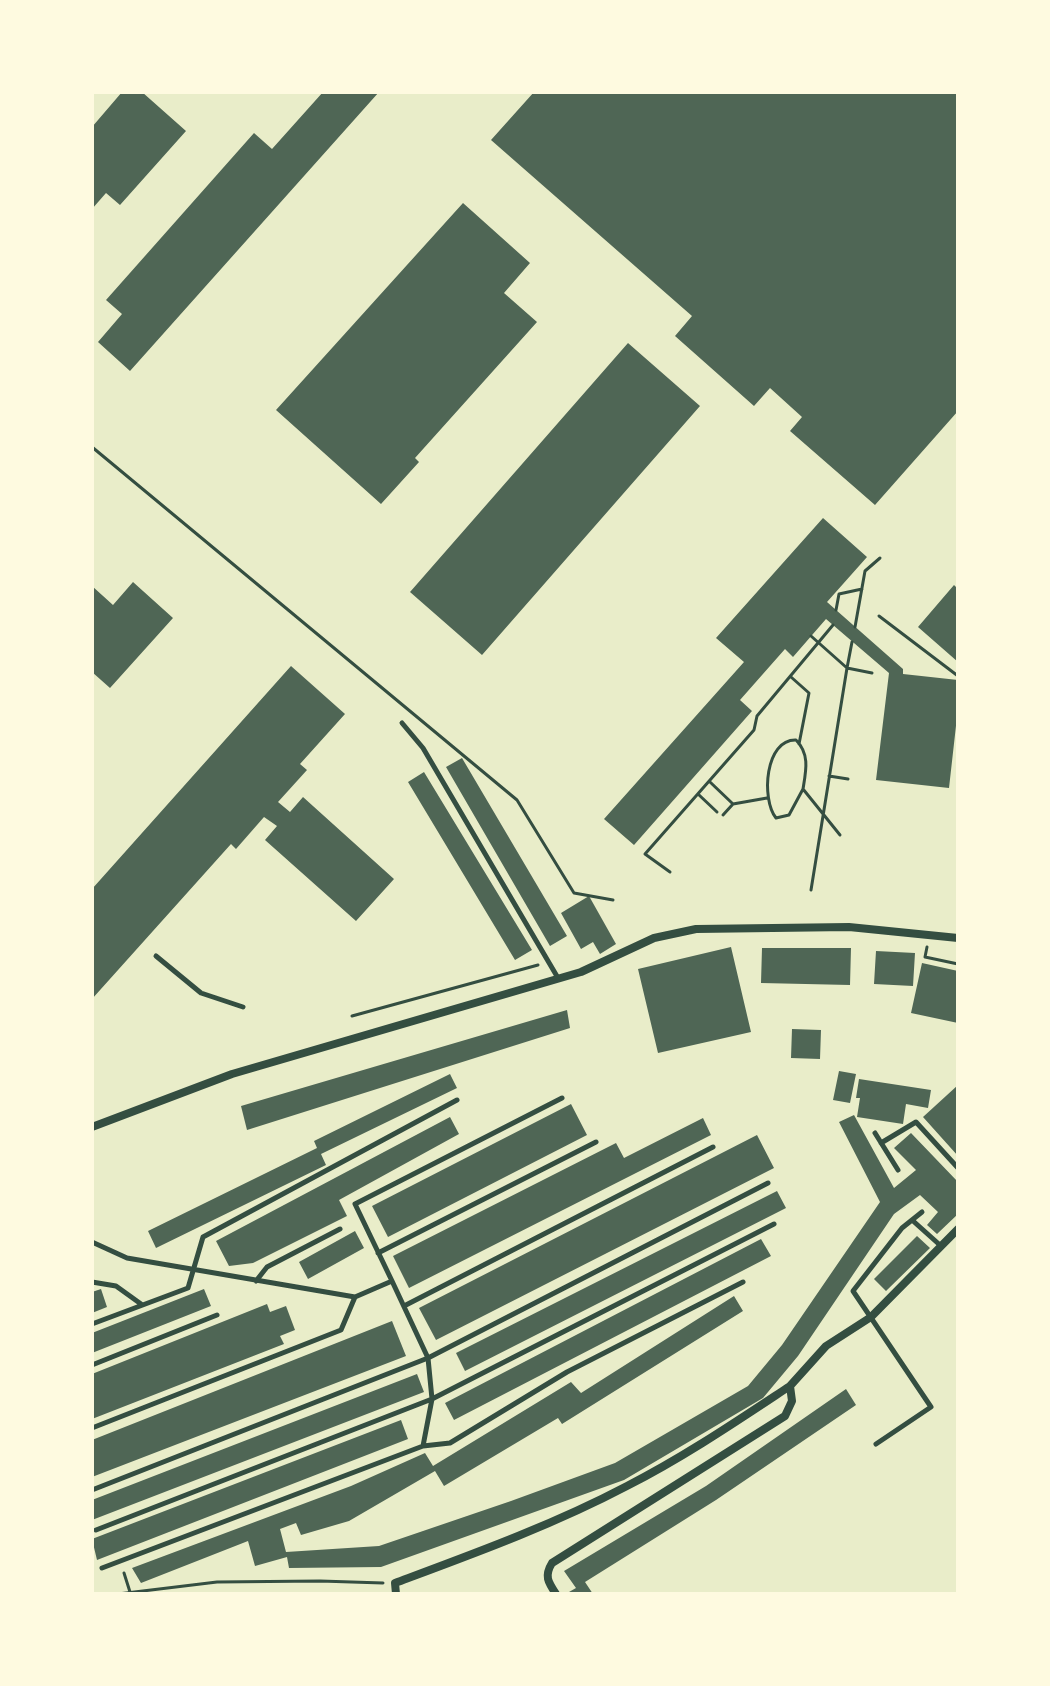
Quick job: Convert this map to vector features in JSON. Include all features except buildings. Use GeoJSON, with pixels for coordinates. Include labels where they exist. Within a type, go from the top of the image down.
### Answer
{"type":"FeatureCollection","features":[{"type":"Feature","properties":{"kind":"street"},"geometry":{"type":"LineString","coordinates":[[92,1127],[232,1074],[581,972],[654,938],[696,929],[849,927],[958,938]]}},
{"type":"Feature","properties":{"kind":"street"},"geometry":{"type":"LineString","coordinates":[[396,1594],[395,1583],[505,1541],[626,1487],[713,1437],[790,1386],[826,1346],[871,1317],[958,1229]]}},
{"type":"Feature","properties":{"kind":"street"},"geometry":{"type":"LineString","coordinates":[[556,1594],[548,1582],[547,1572],[552,1563],[785,1416],[792,1401],[790,1386]]}},
{"type":"Feature","properties":{"kind":"lane"},"geometry":{"type":"LineString","coordinates":[[402,723],[423,748],[558,978]]}},
{"type":"Feature","properties":{"kind":"lane"},"geometry":{"type":"LineString","coordinates":[[156,956],[201,993],[243,1007]]}},
{"type":"Feature","properties":{"kind":"lane"},"geometry":{"type":"LineString","coordinates":[[423,1446],[432,1399],[428,1358],[355,1204],[562,1098]]}},
{"type":"Feature","properties":{"kind":"lane"},"geometry":{"type":"LineString","coordinates":[[92,1324],[188,1288],[203,1237],[457,1100]]}},
{"type":"Feature","properties":{"kind":"lane"},"geometry":{"type":"LineString","coordinates":[[881,1143],[916,1122],[958,1168]]}},
{"type":"Feature","properties":{"kind":"lane"},"geometry":{"type":"LineString","coordinates":[[875,1133],[898,1170]]}},
{"type":"Feature","properties":{"kind":"lane"},"geometry":{"type":"LineString","coordinates":[[378,1253],[596,1142]]}},
{"type":"Feature","properties":{"kind":"lane"},"geometry":{"type":"LineString","coordinates":[[404,1306],[713,1147]]}},
{"type":"Feature","properties":{"kind":"lane"},"geometry":{"type":"LineString","coordinates":[[92,1490],[428,1358],[768,1183]]}},
{"type":"Feature","properties":{"kind":"lane"},"geometry":{"type":"LineString","coordinates":[[876,1444],[931,1407],[853,1291],[902,1228],[922,1212]]}},
{"type":"Feature","properties":{"kind":"lane"},"geometry":{"type":"LineString","coordinates":[[912,1220],[942,1247]]}},
{"type":"Feature","properties":{"kind":"lane"},"geometry":{"type":"LineString","coordinates":[[96,1530],[432,1399],[774,1224]]}},
{"type":"Feature","properties":{"kind":"lane"},"geometry":{"type":"LineString","coordinates":[[256,1281],[267,1267],[340,1229]]}},
{"type":"Feature","properties":{"kind":"lane"},"geometry":{"type":"LineString","coordinates":[[92,1242],[127,1258],[355,1297],[392,1281]]}},
{"type":"Feature","properties":{"kind":"lane"},"geometry":{"type":"LineString","coordinates":[[92,1282],[116,1286],[142,1305]]}},
{"type":"Feature","properties":{"kind":"lane"},"geometry":{"type":"LineString","coordinates":[[102,1568],[423,1446],[450,1443],[567,1372],[743,1282]]}},
{"type":"Feature","properties":{"kind":"lane"},"geometry":{"type":"LineString","coordinates":[[92,1428],[341,1330],[355,1297]]}},
{"type":"Feature","properties":{"kind":"lane"},"geometry":{"type":"LineString","coordinates":[[92,1365],[217,1315]]}},
{"type":"Feature","properties":{"kind":"path"},"geometry":{"type":"LineString","coordinates":[[92,447],[517,800],[574,893],[613,900]]}},
{"type":"Feature","properties":{"kind":"path"},"geometry":{"type":"LineString","coordinates":[[855,627],[865,571],[880,558]]}},
{"type":"Feature","properties":{"kind":"path"},"geometry":{"type":"LineString","coordinates":[[836,610],[839,594],[862,589]]}},
{"type":"Feature","properties":{"kind":"path"},"geometry":{"type":"LineString","coordinates":[[879,616],[958,676]]}},
{"type":"Feature","properties":{"kind":"path"},"geometry":{"type":"LineString","coordinates":[[670,872],[645,854],[754,730],[757,716],[833,625]]}},
{"type":"Feature","properties":{"kind":"path"},"geometry":{"type":"LineString","coordinates":[[811,636],[847,668],[872,673]]}},
{"type":"Feature","properties":{"kind":"path"},"geometry":{"type":"LineString","coordinates":[[811,890],[852,642]]}},
{"type":"Feature","properties":{"kind":"path"},"geometry":{"type":"LineString","coordinates":[[791,677],[809,693],[799,744]]}},
{"type":"Feature","properties":{"kind":"path"},"geometry":{"type":"LineString","coordinates":[[788,740],[796,740],[805,755],[803,789],[789,815],[776,818],[770,811],[768,781],[775,752],[788,740]]}},
{"type":"Feature","properties":{"kind":"path"},"geometry":{"type":"LineString","coordinates":[[829,776],[848,779]]}},
{"type":"Feature","properties":{"kind":"path"},"geometry":{"type":"LineString","coordinates":[[709,781],[733,804]]}},
{"type":"Feature","properties":{"kind":"path"},"geometry":{"type":"LineString","coordinates":[[803,789],[840,835]]}},
{"type":"Feature","properties":{"kind":"path"},"geometry":{"type":"LineString","coordinates":[[698,794],[717,812]]}},
{"type":"Feature","properties":{"kind":"path"},"geometry":{"type":"LineString","coordinates":[[723,815],[733,804],[767,798]]}},
{"type":"Feature","properties":{"kind":"path"},"geometry":{"type":"LineString","coordinates":[[929,935],[925,957],[958,964]]}},
{"type":"Feature","properties":{"kind":"path"},"geometry":{"type":"LineString","coordinates":[[352,1016],[548,962]]}},
{"type":"Feature","properties":{"kind":"path"},"geometry":{"type":"LineString","coordinates":[[120,1561],[130,1592]]}},
{"type":"Feature","properties":{"kind":"path"},"geometry":{"type":"LineString","coordinates":[[118,1594],[217,1582],[395,1583]]}}]}
